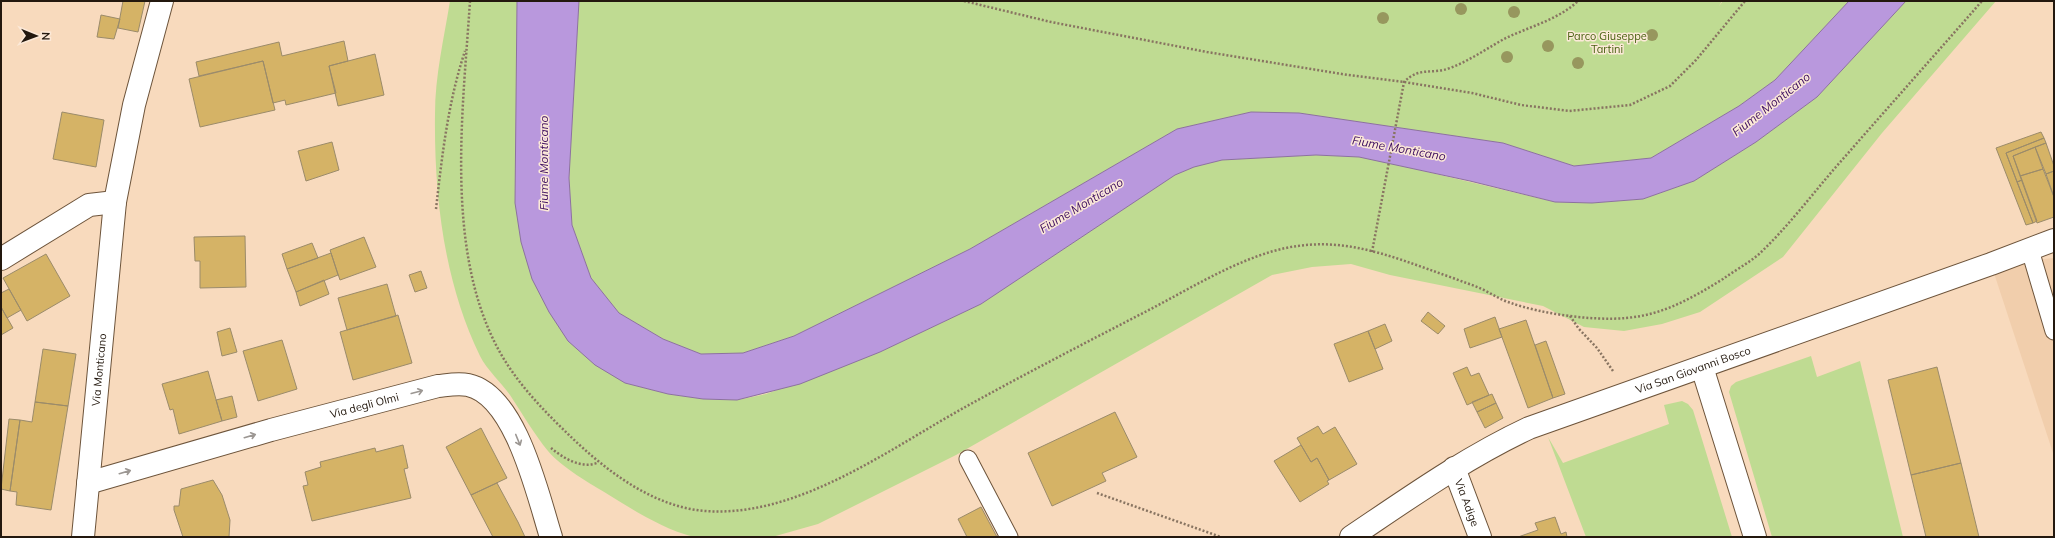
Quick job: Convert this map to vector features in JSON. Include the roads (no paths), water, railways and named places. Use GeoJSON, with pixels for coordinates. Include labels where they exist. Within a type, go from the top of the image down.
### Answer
{"type":"FeatureCollection","features":[{"type":"Feature","properties":{"kind":"street","name":"Via Monticano"},"geometry":{"type":"LineString","coordinates":[[83,537],[115,202],[134,105],[162,1]]}},
{"type":"Feature","properties":{"kind":"street"},"geometry":{"type":"LineString","coordinates":[[1,259],[89,205],[115,202]]}},
{"type":"Feature","properties":{"kind":"street","name":"Via San Giovanni Bosco"},"geometry":{"type":"LineString","coordinates":[[1351,537],[1454,468],[1496,444],[1529,428],[2030,250],[2054,240]]}},
{"type":"Feature","properties":{"kind":"street"},"geometry":{"type":"LineString","coordinates":[[1702,367],[1755,537]]}},
{"type":"Feature","properties":{"kind":"street","name":"Via degli Olmi"},"geometry":{"type":"LineString","coordinates":[[88,483],[270,430],[438,386],[456,384],[469,385],[480,390],[494,400],[508,418],[519,441],[551,537]]}},
{"type":"Feature","properties":{"kind":"street","name":"Via Adige"},"geometry":{"type":"LineString","coordinates":[[1454,468],[1480,537]]}},
{"type":"Feature","properties":{"kind":"lane"},"geometry":{"type":"LineString","coordinates":[[2030,250],[2054,331]]}},
{"type":"Feature","properties":{"kind":"lane"},"geometry":{"type":"LineString","coordinates":[[968,459],[1009,537]]}},
{"type":"Feature","properties":{"kind":"water","name":"Fiume Monticano"},"geometry":{"type":"Polygon","coordinates":[[[517,1],[579,1],[569,178],[572,225],[591,278],[619,313],[663,339],[701,354],[743,353],[794,336],[970,249],[1177,129],[1251,112],[1299,113],[1503,143],[1574,166],[1651,158],[1739,106],[1775,80],[1849,1],[1906,1],[1817,97],[1756,142],[1694,181],[1643,199],[1592,203],[1555,202],[1470,181],[1359,157],[1316,155],[1222,160],[1194,167],[1175,175],[981,304],[880,352],[800,384],[737,400],[703,399],[668,394],[625,383],[595,365],[568,341],[549,312],[532,279],[521,242],[515,203],[517,1]]]}},
{"type":"Feature","properties":{"kind":"park label","name":"Parco Giuseppe Tartini"},"geometry":{"type":"Point","coordinates":[1607,42]}}]}
